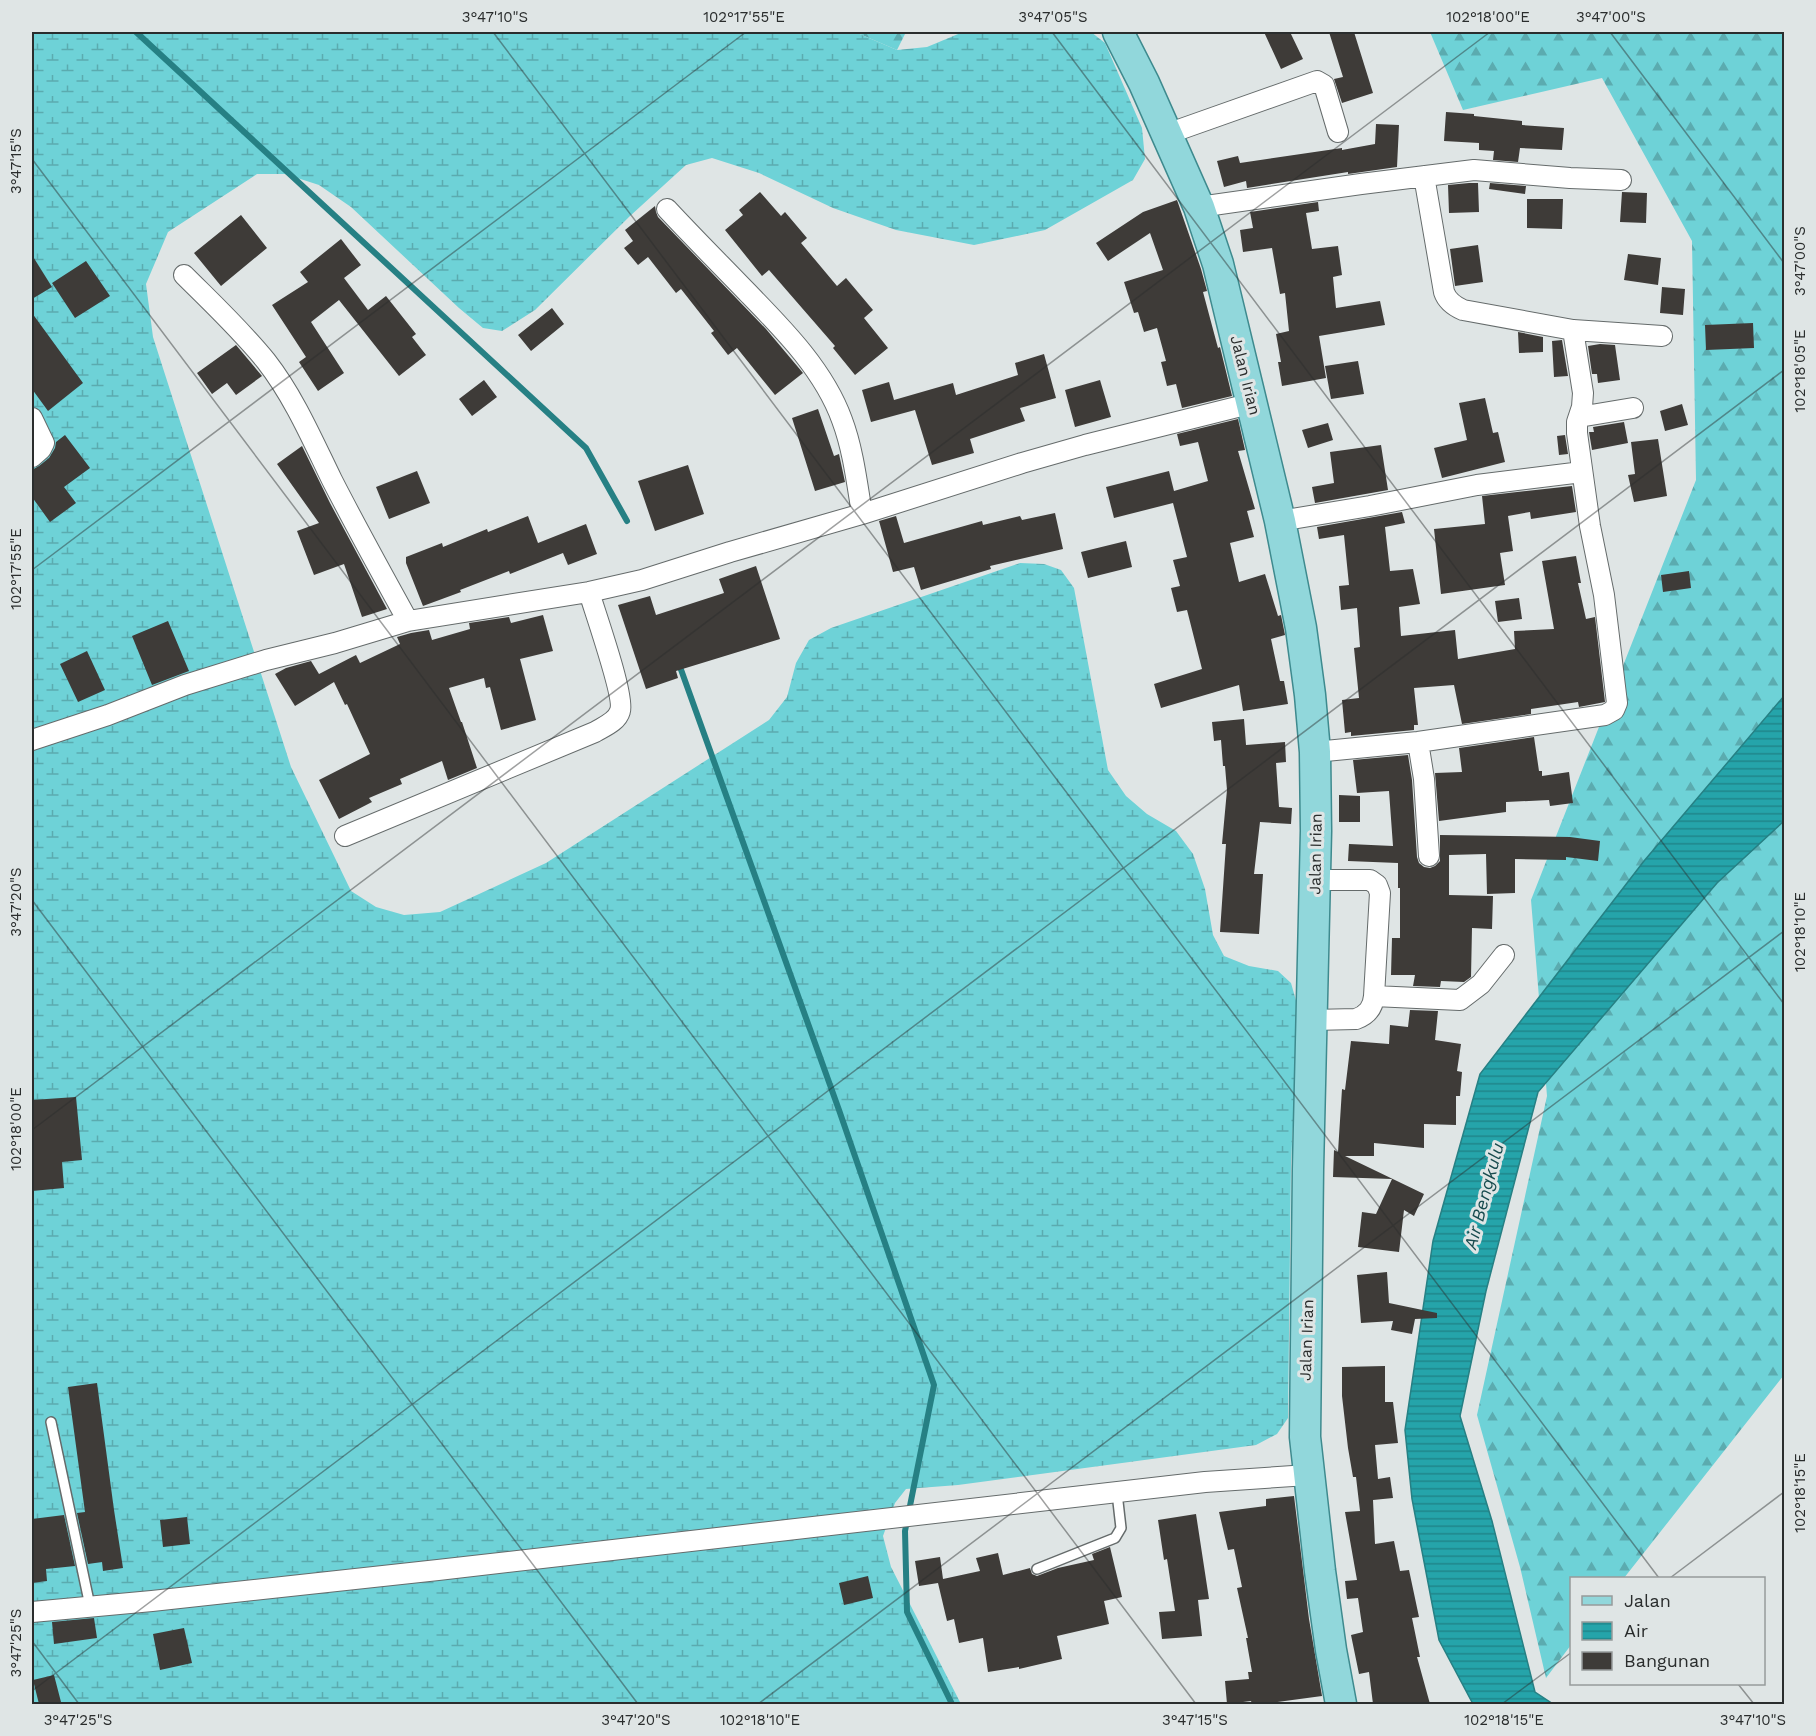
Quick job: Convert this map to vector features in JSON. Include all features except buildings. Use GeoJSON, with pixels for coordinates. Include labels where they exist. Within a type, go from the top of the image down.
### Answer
{"type":"FeatureCollection","features":[{"type":"Feature","properties":{"kind":"main road","name":"Jalan Irian"},"geometry":{"type":"LineString","coordinates":[[1118,32],[1199,207],[1218,264],[1280,521],[1301,628],[1310,695],[1315,752],[1316,831],[1305,1395],[1308,1474],[1331,1650],[1341,1704]]}},
{"type":"Feature","properties":{"kind":"street"},"geometry":{"type":"LineString","coordinates":[[1167,134],[1317,81],[1324,85],[1338,132]]}},
{"type":"Feature","properties":{"kind":"street"},"geometry":{"type":"LineString","coordinates":[[1199,207],[1360,183],[1474,170],[1622,180]]}},
{"type":"Feature","properties":{"kind":"street"},"geometry":{"type":"LineString","coordinates":[[1425,176],[1444,292],[1449,302],[1463,310],[1573,330],[1662,336]]}},
{"type":"Feature","properties":{"kind":"street"},"geometry":{"type":"LineString","coordinates":[[667,209],[774,320],[805,357],[832,396],[843,420],[851,451],[862,514]]}},
{"type":"Feature","properties":{"kind":"street"},"geometry":{"type":"LineString","coordinates":[[184,275],[248,339],[267,362],[301,416],[359,532],[408,621]]}},
{"type":"Feature","properties":{"kind":"street"},"geometry":{"type":"LineString","coordinates":[[1315,752],[1418,742],[1605,715],[1614,710],[1617,702],[1604,595],[1590,526],[1577,426],[1583,393],[1573,330]]}},
{"type":"Feature","properties":{"kind":"street"},"geometry":{"type":"LineString","coordinates":[[32,740],[108,715],[185,685],[266,660],[335,643],[408,621],[589,592],[642,580],[1032,460],[1253,404]]}},
{"type":"Feature","properties":{"kind":"street"},"geometry":{"type":"LineString","coordinates":[[1579,417],[1633,408]]}},
{"type":"Feature","properties":{"kind":"street"},"geometry":{"type":"LineString","coordinates":[[32,418],[44,443],[32,457]]}},
{"type":"Feature","properties":{"kind":"street"},"geometry":{"type":"LineString","coordinates":[[1280,521],[1478,485],[1582,472]]}},
{"type":"Feature","properties":{"kind":"street"},"geometry":{"type":"LineString","coordinates":[[345,836],[595,732],[615,719],[621,710],[621,703],[589,592]]}},
{"type":"Feature","properties":{"kind":"street"},"geometry":{"type":"LineString","coordinates":[[1418,742],[1424,779],[1429,856]]}},
{"type":"Feature","properties":{"kind":"street"},"geometry":{"type":"LineString","coordinates":[[1312,1020],[1356,1019],[1369,1012],[1374,1002],[1379,888],[1375,882],[1370,880],[1315,880]]}},
{"type":"Feature","properties":{"kind":"street"},"geometry":{"type":"LineString","coordinates":[[1374,996],[1460,1000],[1481,984],[1504,955]]}},
{"type":"Feature","properties":{"kind":"street"},"geometry":{"type":"LineString","coordinates":[[32,1612],[414,1572],[1205,1482],[1308,1474]]}},
{"type":"Feature","properties":{"kind":"lane"},"geometry":{"type":"LineString","coordinates":[[51,1422],[90,1606]]}},
{"type":"Feature","properties":{"kind":"lane"},"geometry":{"type":"LineString","coordinates":[[1037,1569],[1114,1538],[1121,1528],[1117,1493]]}},
{"type":"Feature","properties":{"kind":"green space"},"geometry":{"type":"Polygon","coordinates":[[[32,32],[855,32],[897,50],[927,47],[963,32],[1091,32],[1105,43],[1142,128],[1145,159],[1133,180],[1045,230],[974,245],[896,230],[833,208],[759,173],[712,158],[686,165],[630,216],[535,310],[502,331],[483,328],[351,207],[319,185],[285,174],[257,174],[168,232],[146,284],[153,337],[291,767],[351,891],[376,907],[404,915],[440,912],[546,863],[769,720],[787,697],[796,663],[809,640],[831,628],[1020,563],[1044,564],[1061,570],[1074,588],[1108,770],[1126,796],[1147,814],[1176,831],[1193,854],[1205,889],[1213,935],[1224,956],[1249,966],[1278,971],[1291,983],[1299,1011],[1291,1163],[1288,1418],[1277,1434],[1256,1445],[958,1485],[906,1489],[895,1503],[883,1536],[891,1567],[961,1704],[32,1704],[32,32]]]}},
{"type":"Feature","properties":{"kind":"green space"},"geometry":{"type":"Polygon","coordinates":[[[855,32],[906,32],[897,50],[855,32]]]}},
{"type":"Feature","properties":{"kind":"green space"},"geometry":{"type":"Polygon","coordinates":[[[1430,32],[1784,32],[1784,1375],[1625,1577],[1570,1577],[1570,1646],[1546,1678],[1520,1567],[1477,1415],[1547,1096],[1531,900],[1696,480],[1692,241],[1602,78],[1463,110],[1430,32]]]}},
{"type":"Feature","properties":{"kind":"water","name":"Air Bengkulu"},"geometry":{"type":"Polygon","coordinates":[[[1784,696],[1784,821],[1717,883],[1538,1092],[1486,1291],[1460,1416],[1492,1521],[1535,1692],[1553,1704],[1473,1704],[1439,1640],[1412,1499],[1405,1430],[1433,1241],[1480,1074],[1644,861],[1784,696]]]}},
{"type":"Feature","properties":{"kind":"waterway"},"geometry":{"type":"LineString","coordinates":[[136,32],[586,448],[627,521]]}},
{"type":"Feature","properties":{"kind":"waterway"},"geometry":{"type":"LineString","coordinates":[[679,664],[839,1110],[934,1385],[905,1531],[907,1612],[952,1704]]}}]}
